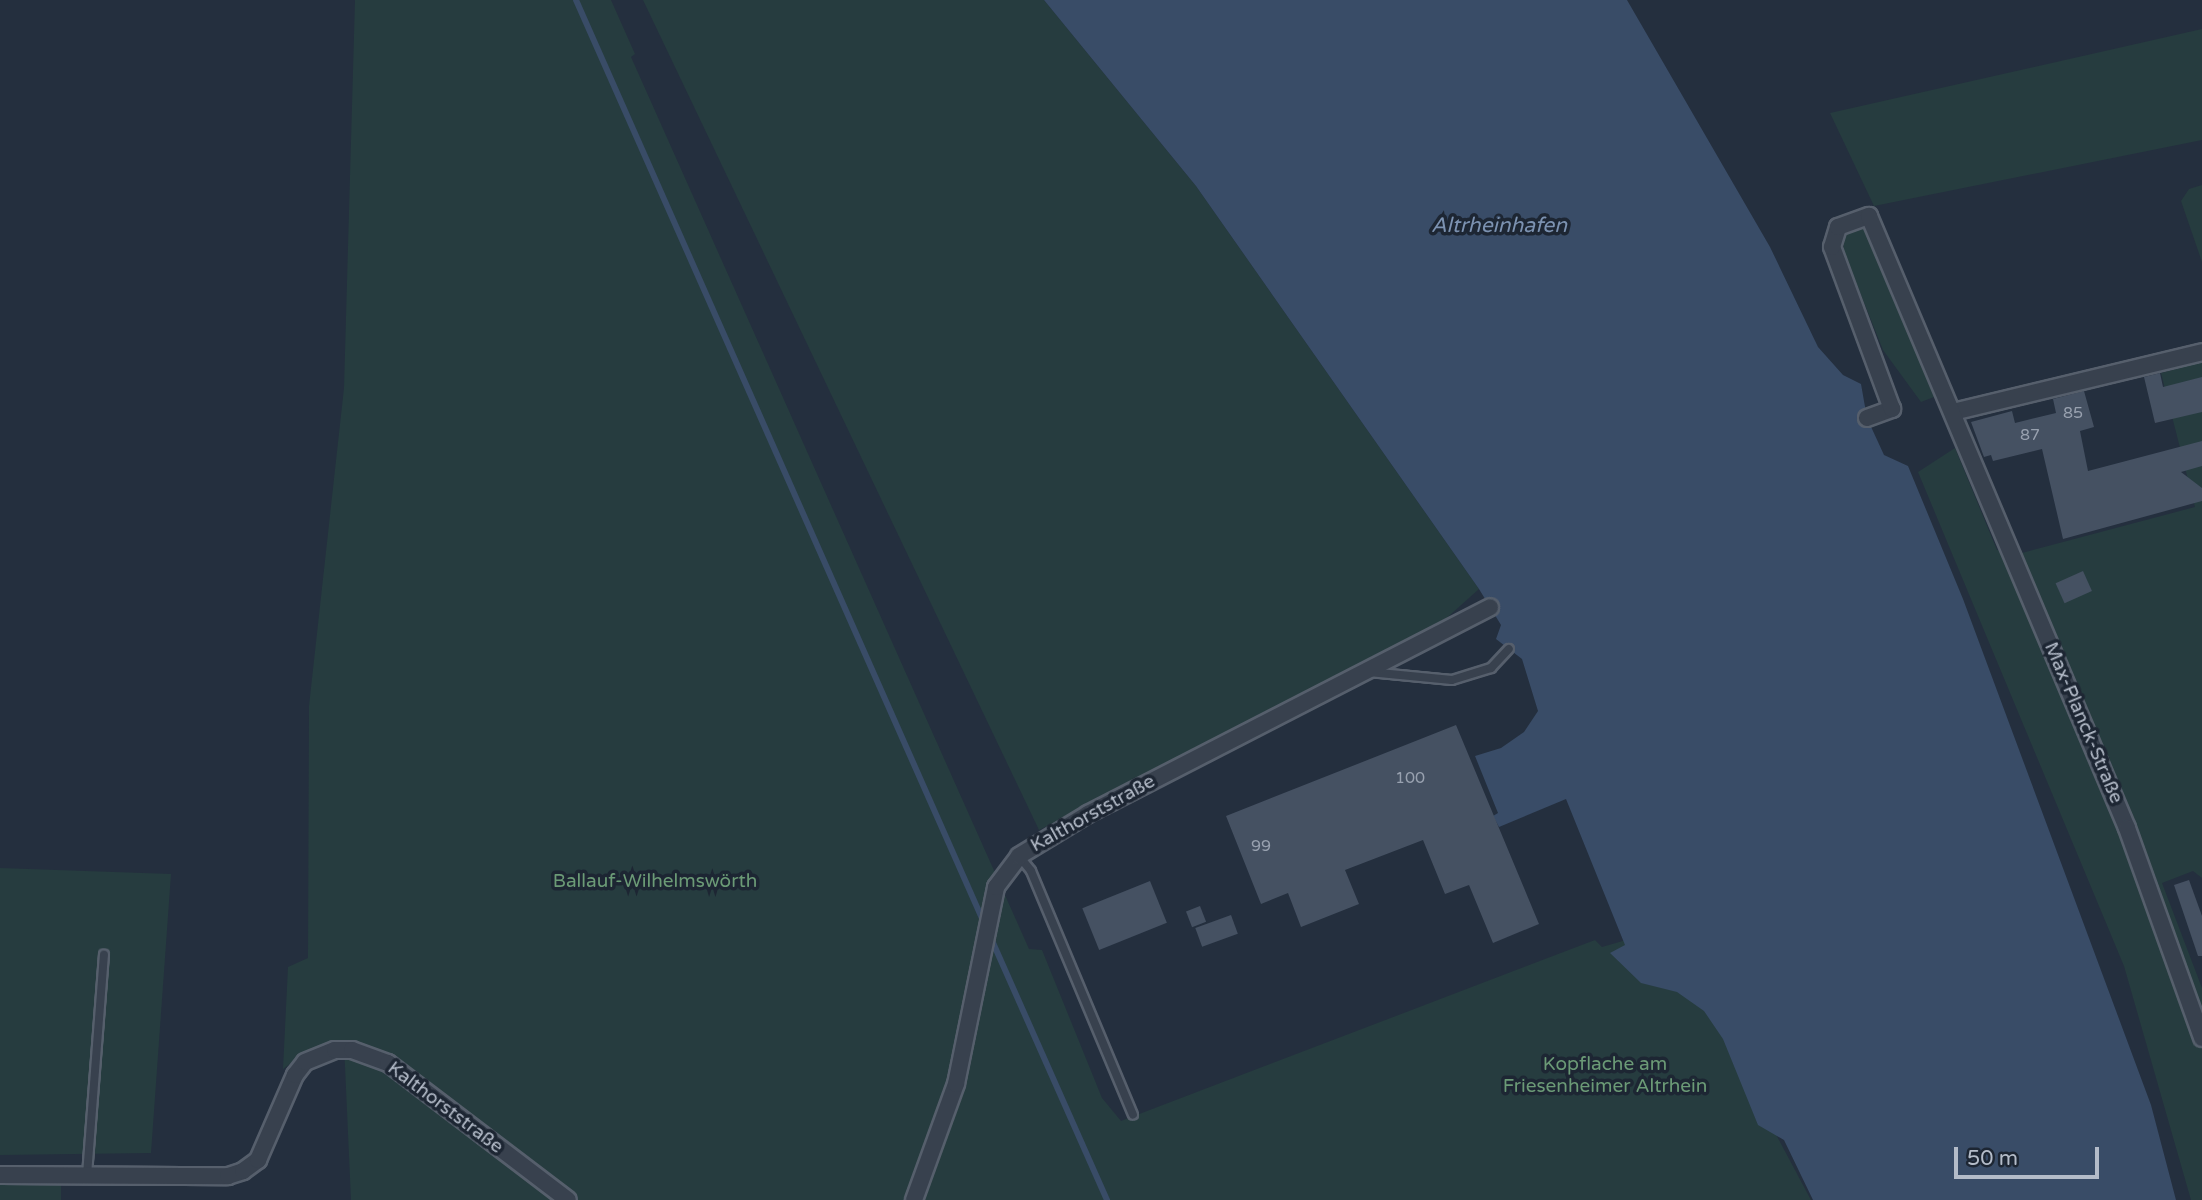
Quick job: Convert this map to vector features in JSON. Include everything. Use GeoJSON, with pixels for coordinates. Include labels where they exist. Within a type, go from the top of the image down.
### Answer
{"type":"FeatureCollection","features":[{"type":"Feature","properties":{"kind":"street","name":"Max-Planck-Straße"},"geometry":{"type":"LineString","coordinates":[[1867,418],[1892,409],[1832,247],[1838,227],[1869,216],[2127,828],[2202,1038]]}},
{"type":"Feature","properties":{"kind":"street"},"geometry":{"type":"LineString","coordinates":[[1953,412],[2202,352]]}},
{"type":"Feature","properties":{"kind":"street","name":"Kalthorststraße"},"geometry":{"type":"LineString","coordinates":[[914,1200],[956,1084],[996,887],[1019,856],[1088,814],[1369,672],[1490,607]]}},
{"type":"Feature","properties":{"kind":"street","name":"Kalthorststraße"},"geometry":{"type":"LineString","coordinates":[[0,1175],[228,1176],[243,1171],[258,1160],[295,1075],[305,1062],[335,1050],[352,1050],[388,1063],[568,1200]]}},
{"type":"Feature","properties":{"kind":"lane"},"geometry":{"type":"LineString","coordinates":[[1369,672],[1452,680],[1491,668],[1509,649]]}},
{"type":"Feature","properties":{"kind":"lane"},"geometry":{"type":"LineString","coordinates":[[1019,856],[1031,871],[1133,1115]]}},
{"type":"Feature","properties":{"kind":"lane"},"geometry":{"type":"LineString","coordinates":[[87,1175],[104,955]]}},
{"type":"Feature","properties":{"kind":"green space","name":"Ballauf-Wilhelmswörth"},"geometry":{"type":"Polygon","coordinates":[[[355,0],[611,0],[635,54],[631,57],[1029,949],[1042,950],[1102,1098],[1121,1121],[1595,940],[1602,947],[1647,934],[1705,1002],[1811,1200],[351,1200],[344,1044],[307,1051],[283,1069],[288,967],[308,958],[309,706],[344,388],[355,0]]]}},
{"type":"Feature","properties":{"kind":"green space"},"geometry":{"type":"Polygon","coordinates":[[[643,0],[1044,0],[1196,186],[1479,589],[1431,632],[1039,830],[643,0]]]}},
{"type":"Feature","properties":{"kind":"green space"},"geometry":{"type":"Polygon","coordinates":[[[2202,29],[2202,140],[1874,206],[1830,113],[2202,29]]]}},
{"type":"Feature","properties":{"kind":"green space"},"geometry":{"type":"Polygon","coordinates":[[[2202,185],[2202,262],[2181,201],[2189,189],[2202,185]]]}},
{"type":"Feature","properties":{"kind":"green space"},"geometry":{"type":"Polygon","coordinates":[[[1866,221],[1934,397],[1921,402],[1883,350],[1843,250],[1846,229],[1866,221]]]}},
{"type":"Feature","properties":{"kind":"green space"},"geometry":{"type":"Polygon","coordinates":[[[2202,362],[2202,878],[2193,871],[2162,883],[2202,988],[2202,1200],[2191,1200],[2124,966],[1918,472],[1955,448],[1997,550],[2022,553],[2195,507],[2161,373],[2202,362]]]}},
{"type":"Feature","properties":{"kind":"green space"},"geometry":{"type":"Polygon","coordinates":[[[0,868],[171,874],[151,1153],[0,1155],[0,868]]]}},
{"type":"Feature","properties":{"kind":"green space"},"geometry":{"type":"Polygon","coordinates":[[[0,1183],[61,1183],[61,1200],[0,1200],[0,1183]]]}},
{"type":"Feature","properties":{"kind":"water","name":"Altrheinhafen"},"geometry":{"type":"Polygon","coordinates":[[[1044,0],[1627,0],[1770,247],[1818,347],[1843,375],[1861,384],[1867,418],[1884,455],[1908,466],[1963,599],[2151,1105],[2176,1200],[1813,1200],[1784,1140],[1758,1125],[1723,1039],[1704,1011],[1677,992],[1641,983],[1610,953],[1625,945],[1566,799],[1499,827],[1493,816],[1498,813],[1475,756],[1501,748],[1524,732],[1538,711],[1522,659],[1496,639],[1501,625],[1479,589],[1196,186],[1044,0]]]}},
{"type":"Feature","properties":{"kind":"building"},"geometry":{"type":"Polygon","coordinates":[[[2160,373],[2163,387],[2202,377],[2202,412],[2155,423],[2144,377],[2160,373]]]}},
{"type":"Feature","properties":{"kind":"building"},"geometry":{"type":"Polygon","coordinates":[[[2084,391],[2094,427],[2080,431],[2088,471],[2202,441],[2202,466],[2181,472],[2202,488],[2202,501],[2063,539],[2042,449],[1993,461],[1991,455],[1984,457],[1971,422],[2012,411],[2015,423],[2056,413],[2053,399],[2084,391]]]}},
{"type":"Feature","properties":{"kind":"building"},"geometry":{"type":"Polygon","coordinates":[[[2083,571],[2092,591],[2065,603],[2056,583],[2083,571]]]}},
{"type":"Feature","properties":{"kind":"building"},"geometry":{"type":"Polygon","coordinates":[[[1456,725],[1539,924],[1493,943],[1469,885],[1445,894],[1423,840],[1345,870],[1359,904],[1301,927],[1288,893],[1261,904],[1226,816],[1456,725]]]}},
{"type":"Feature","properties":{"kind":"building"},"geometry":{"type":"Polygon","coordinates":[[[2189,880],[2202,916],[2202,956],[2198,956],[2174,885],[2189,880]]]}},
{"type":"Feature","properties":{"kind":"building"},"geometry":{"type":"Polygon","coordinates":[[[1150,881],[1167,923],[1099,950],[1082,908],[1150,881]]]}},
{"type":"Feature","properties":{"kind":"building"},"geometry":{"type":"Polygon","coordinates":[[[1200,906],[1206,922],[1192,927],[1186,911],[1200,906]]]}},
{"type":"Feature","properties":{"kind":"building"},"geometry":{"type":"Polygon","coordinates":[[[1231,915],[1238,934],[1202,947],[1195,928],[1231,915]]]}},
{"type":"Feature","properties":{"kind":"waterway"},"geometry":{"type":"LineString","coordinates":[[576,0],[984,923]]}},
{"type":"Feature","properties":{"kind":"waterway"},"geometry":{"type":"LineString","coordinates":[[990,936],[1107,1200]]}},
{"type":"Feature","properties":{"kind":"park label","name":"Kopflache am Friesenheimer Altrhein"},"geometry":{"type":"Point","coordinates":[1605,1076]}}]}
